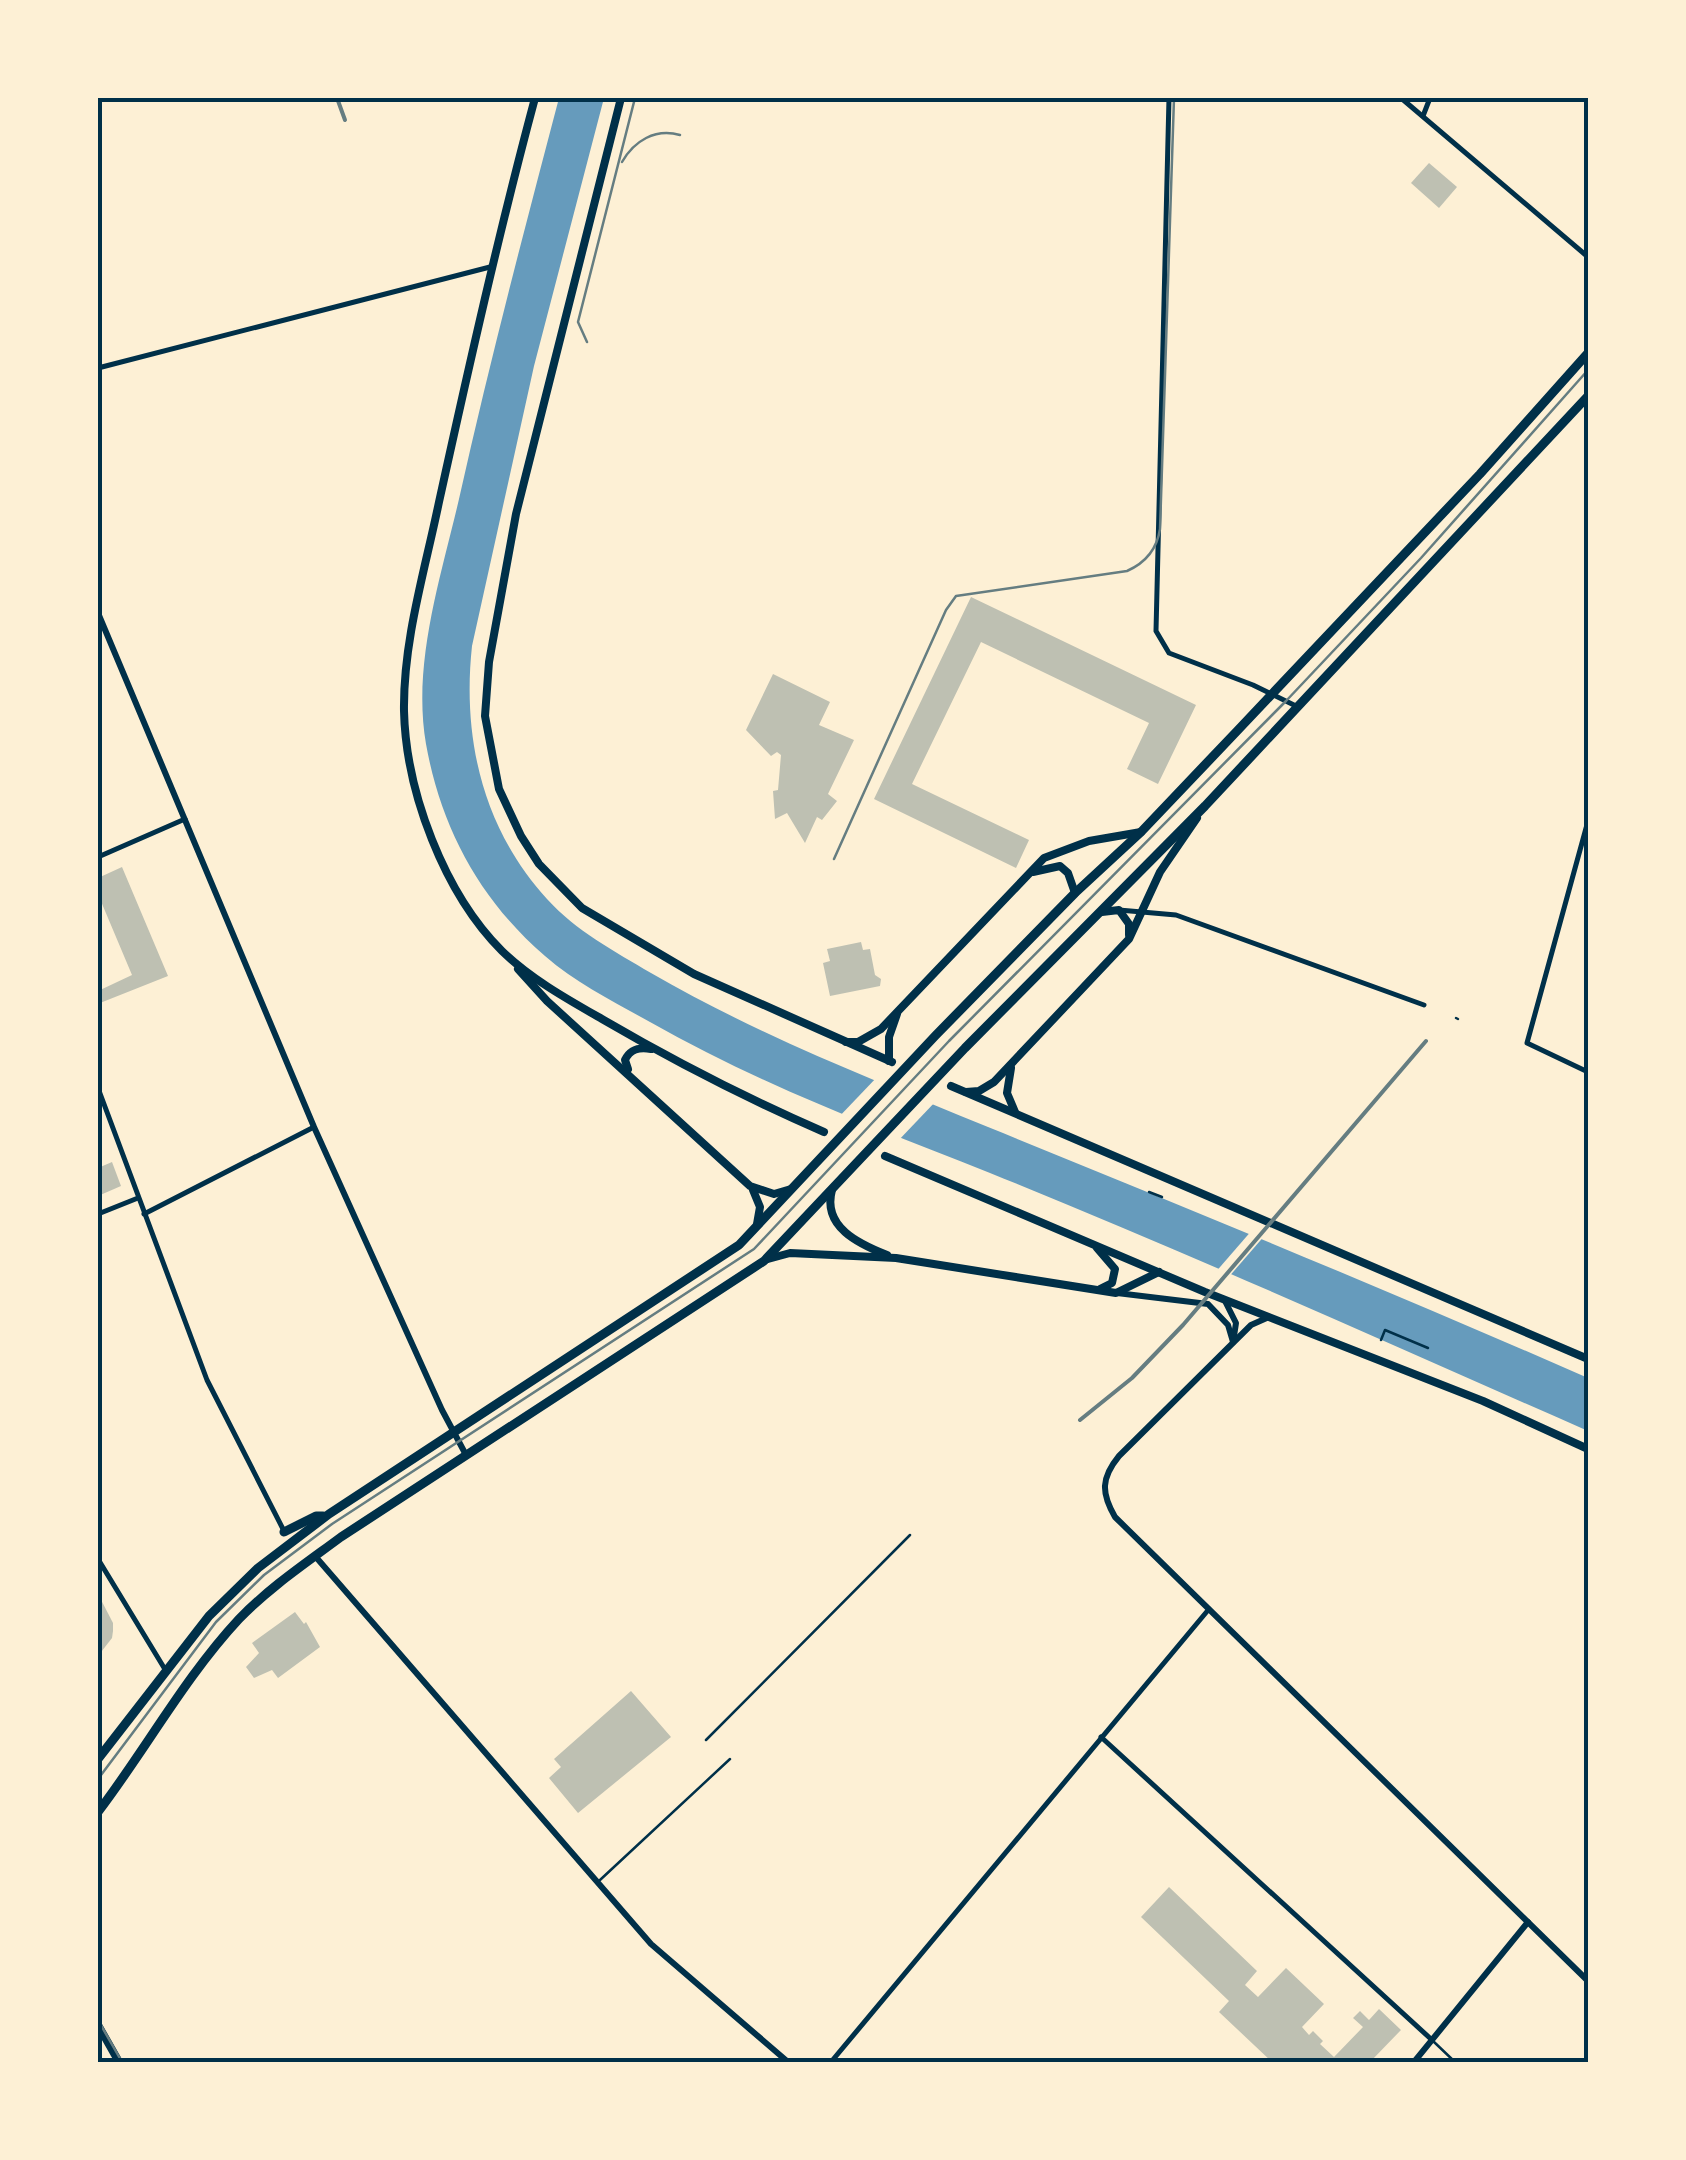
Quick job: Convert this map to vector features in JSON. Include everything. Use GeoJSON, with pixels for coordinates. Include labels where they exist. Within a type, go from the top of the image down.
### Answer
{"type":"FeatureCollection","features":[{"type":"Feature","properties":{"kind":"main road"},"geometry":{"type":"LineString","coordinates":[[535,98],[490,267],[409,644],[404,710],[412,776],[434,845],[478,920],[547,1001],[750,1186],[760,1207],[754,1230]]}},
{"type":"Feature","properties":{"kind":"main road"},"geometry":{"type":"LineString","coordinates":[[620,98],[516,514],[492,646],[485,716],[496,776],[508,811],[530,850],[559,888],[582,908],[694,974],[890,1062],[889,1036],[899,1010]]}},
{"type":"Feature","properties":{"kind":"main road"},"geometry":{"type":"LineString","coordinates":[[98,1759],[222,1602],[258,1568],[326,1516],[726,1254],[754,1230],[936,1035],[1075,893],[1141,832],[1584,367],[1588,353]]}},
{"type":"Feature","properties":{"kind":"main road"},"geometry":{"type":"LineString","coordinates":[[98,1812],[197,1670],[262,1598],[315,1556],[764,1261],[964,1048],[1205,806],[1588,396]]}},
{"type":"Feature","properties":{"kind":"main road"},"geometry":{"type":"LineString","coordinates":[[965,1093],[979,1091],[994,1082],[1128,939],[1160,872],[1205,806]]}},
{"type":"Feature","properties":{"kind":"main road"},"geometry":{"type":"LineString","coordinates":[[842,1042],[858,1042],[874,1034],[1044,858],[1089,841],[1141,832]]}},
{"type":"Feature","properties":{"kind":"main road"},"geometry":{"type":"LineString","coordinates":[[1029,873],[1060,866],[1068,873],[1075,893]]}},
{"type":"Feature","properties":{"kind":"main road"},"geometry":{"type":"LineString","coordinates":[[1094,918],[1103,911],[1119,910],[1129,924],[1128,939]]}},
{"type":"Feature","properties":{"kind":"main road"},"geometry":{"type":"LineString","coordinates":[[502,950],[547,986],[654,1050],[824,1132]]}},
{"type":"Feature","properties":{"kind":"main road"},"geometry":{"type":"LineString","coordinates":[[630,1074],[625,1060],[628,1053],[645,1048],[654,1050]]}},
{"type":"Feature","properties":{"kind":"main road"},"geometry":{"type":"LineString","coordinates":[[1012,1064],[1007,1093],[1015,1113]]}},
{"type":"Feature","properties":{"kind":"main road"},"geometry":{"type":"LineString","coordinates":[[951,1086],[1588,1359]]}},
{"type":"Feature","properties":{"kind":"main road"},"geometry":{"type":"LineString","coordinates":[[885,1156],[1158,1272],[1484,1401],[1588,1448]]}},
{"type":"Feature","properties":{"kind":"main road"},"geometry":{"type":"LineString","coordinates":[[834,1184],[829,1204],[837,1224],[855,1240],[896,1258]]}},
{"type":"Feature","properties":{"kind":"main road"},"geometry":{"type":"LineString","coordinates":[[750,1186],[774,1194],[794,1186]]}},
{"type":"Feature","properties":{"kind":"main road"},"geometry":{"type":"LineString","coordinates":[[1092,1291],[1106,1288],[1115,1276],[1115,1269],[1094,1244]]}},
{"type":"Feature","properties":{"kind":"main road"},"geometry":{"type":"LineString","coordinates":[[764,1261],[790,1254],[896,1258],[1116,1293],[1158,1272]]}},
{"type":"Feature","properties":{"kind":"main road"},"geometry":{"type":"LineString","coordinates":[[284,1532],[316,1516],[326,1516]]}},
{"type":"Feature","properties":{"kind":"main road"},"geometry":{"type":"LineString","coordinates":[[98,2025],[119,2062]]}},
{"type":"Feature","properties":{"kind":"street"},"geometry":{"type":"LineString","coordinates":[[1169,98],[1156,631],[1170,653],[1298,707]]}},
{"type":"Feature","properties":{"kind":"street"},"geometry":{"type":"LineString","coordinates":[[1401,98],[1588,256]]}},
{"type":"Feature","properties":{"kind":"street"},"geometry":{"type":"LineString","coordinates":[[1423,116],[1430,98]]}},
{"type":"Feature","properties":{"kind":"street"},"geometry":{"type":"LineString","coordinates":[[98,368],[490,267]]}},
{"type":"Feature","properties":{"kind":"street"},"geometry":{"type":"LineString","coordinates":[[98,612],[314,1127],[453,1434],[467,1456]]}},
{"type":"Feature","properties":{"kind":"street"},"geometry":{"type":"LineString","coordinates":[[98,858],[185,819]]}},
{"type":"Feature","properties":{"kind":"street"},"geometry":{"type":"LineString","coordinates":[[1588,821],[1527,1043],[1588,1072]]}},
{"type":"Feature","properties":{"kind":"street"},"geometry":{"type":"LineString","coordinates":[[1119,910],[1176,914],[1424,1006]]}},
{"type":"Feature","properties":{"kind":"street"},"geometry":{"type":"LineString","coordinates":[[98,1088],[205,1376],[284,1532]]}},
{"type":"Feature","properties":{"kind":"street"},"geometry":{"type":"LineString","coordinates":[[144,1214],[314,1127]]}},
{"type":"Feature","properties":{"kind":"street"},"geometry":{"type":"LineString","coordinates":[[98,1214],[138,1198]]}},
{"type":"Feature","properties":{"kind":"street"},"geometry":{"type":"LineString","coordinates":[[1116,1293],[1208,1304],[1228,1325],[1234,1342]]}},
{"type":"Feature","properties":{"kind":"street"},"geometry":{"type":"LineString","coordinates":[[1223,1298],[1236,1324],[1234,1342]]}},
{"type":"Feature","properties":{"kind":"street"},"geometry":{"type":"LineString","coordinates":[[1269,1316],[1256,1321],[1119,1456],[1103,1485],[1105,1500],[1115,1517],[1588,1981]]}},
{"type":"Feature","properties":{"kind":"street"},"geometry":{"type":"LineString","coordinates":[[315,1556],[651,1944],[788,2062]]}},
{"type":"Feature","properties":{"kind":"street"},"geometry":{"type":"LineString","coordinates":[[98,1559],[166,1671]]}},
{"type":"Feature","properties":{"kind":"street"},"geometry":{"type":"LineString","coordinates":[[831,2062],[1210,1609]]}},
{"type":"Feature","properties":{"kind":"street"},"geometry":{"type":"LineString","coordinates":[[1101,1737],[1432,2040]]}},
{"type":"Feature","properties":{"kind":"street"},"geometry":{"type":"LineString","coordinates":[[1414,2062],[1528,1922]]}},
{"type":"Feature","properties":{"kind":"lane"},"geometry":{"type":"LineString","coordinates":[[706,1740],[910,1534]]}},
{"type":"Feature","properties":{"kind":"lane"},"geometry":{"type":"LineString","coordinates":[[597,1882],[730,1759]]}},
{"type":"Feature","properties":{"kind":"lane"},"geometry":{"type":"LineString","coordinates":[[1432,2040],[1456,2062]]}},
{"type":"Feature","properties":{"kind":"path"},"geometry":{"type":"LineString","coordinates":[[1149,1192],[1162,1197]]}},
{"type":"Feature","properties":{"kind":"path"},"geometry":{"type":"LineString","coordinates":[[1381,1340],[1385,1330],[1428,1348]]}},
{"type":"Feature","properties":{"kind":"water"},"geometry":{"type":"Polygon","coordinates":[[[559,98],[604,98],[534,366],[472,646],[470,681],[470,715],[482,781],[507,843],[525,872],[558,910],[596,940],[775,1037],[1588,1378],[1588,1431],[1215,1267],[817,1104],[733,1065],[569,975],[501,911],[467,860],[442,805],[426,744],[423,683],[437,589],[559,98]]]}},
{"type":"Feature","properties":{"kind":"pier"},"geometry":{"type":"Polygon","coordinates":[[[878,1076],[937,1100],[896,1143],[836,1120],[878,1076]]]}},
{"type":"Feature","properties":{"kind":"pier"},"geometry":{"type":"Polygon","coordinates":[[[1253,1229],[1266,1234],[1227,1279],[1214,1274],[1253,1229]]]}},
{"type":"Feature","properties":{"kind":"building"},"geometry":{"type":"Polygon","coordinates":[[[1429,163],[1457,187],[1439,208],[1411,183],[1429,163]]]}},
{"type":"Feature","properties":{"kind":"building"},"geometry":{"type":"Polygon","coordinates":[[[971,597],[1196,705],[1158,784],[1127,769],[1149,723],[981,642],[912,784],[1029,840],[1016,868],[874,799],[971,597]]]}},
{"type":"Feature","properties":{"kind":"building"},"geometry":{"type":"Polygon","coordinates":[[[773,674],[830,702],[819,725],[854,740],[828,794],[837,801],[822,820],[817,817],[805,843],[787,813],[775,819],[773,791],[778,790],[781,755],[777,752],[771,756],[746,730],[773,674]]]}},
{"type":"Feature","properties":{"kind":"building"},"geometry":{"type":"Polygon","coordinates":[[[122,867],[168,976],[100,1003],[98,991],[132,975],[98,900],[98,878],[122,867]]]}},
{"type":"Feature","properties":{"kind":"building"},"geometry":{"type":"Polygon","coordinates":[[[861,942],[863,950],[870,949],[880,986],[830,996],[823,963],[830,961],[827,949],[861,942]]]}},
{"type":"Feature","properties":{"kind":"building"},"geometry":{"type":"Polygon","coordinates":[[[112,1162],[121,1186],[98,1196],[98,1168],[112,1162]]]}},
{"type":"Feature","properties":{"kind":"building"},"geometry":{"type":"Polygon","coordinates":[[[98,1594],[113,1623],[113,1631],[98,1656],[98,1594]]]}},
{"type":"Feature","properties":{"kind":"building"},"geometry":{"type":"Polygon","coordinates":[[[295,1612],[306,1622],[320,1647],[278,1678],[272,1670],[254,1678],[246,1667],[259,1653],[252,1643],[295,1612]]]}},
{"type":"Feature","properties":{"kind":"building"},"geometry":{"type":"Polygon","coordinates":[[[631,1691],[671,1737],[578,1813],[549,1778],[561,1767],[554,1759],[631,1691]]]}},
{"type":"Feature","properties":{"kind":"building"},"geometry":{"type":"Polygon","coordinates":[[[1169,1887],[1257,1971],[1245,1985],[1258,1997],[1286,1968],[1324,2004],[1302,2027],[1309,2035],[1313,2031],[1334,2057],[1363,2027],[1353,2018],[1360,2011],[1369,2020],[1379,2009],[1401,2030],[1370,2062],[1272,2062],[1219,2012],[1229,2001],[1141,1917],[1169,1887]]]}},
{"type":"Feature","properties":{"kind":"tram line"},"geometry":{"type":"LineString","coordinates":[[587,342],[578,322],[635,98]]}},
{"type":"Feature","properties":{"kind":"tram line"},"geometry":{"type":"LineString","coordinates":[[834,859],[946,610],[956,596],[1127,571],[1145,559],[1156,543],[1160,529],[1174,98]]}},
{"type":"Feature","properties":{"kind":"tram line"},"geometry":{"type":"LineString","coordinates":[[622,162],[646,138],[662,133],[680,135]]}},
{"type":"Feature","properties":{"kind":"tram line"},"geometry":{"type":"LineString","coordinates":[[98,1779],[216,1622],[264,1575],[332,1524],[754,1249],[949,1041],[1286,701],[1421,558],[1588,370]]}},
{"type":"Feature","properties":{"kind":"tram line"},"geometry":{"type":"LineString","coordinates":[[98,2020],[122,2062]]}},
{"type":"Feature","properties":{"kind":"railway"},"geometry":{"type":"LineString","coordinates":[[337,98],[345,120]]}},
{"type":"Feature","properties":{"kind":"railway"},"geometry":{"type":"LineString","coordinates":[[1080,1420],[1132,1378],[1183,1325],[1426,1041]]}}]}
